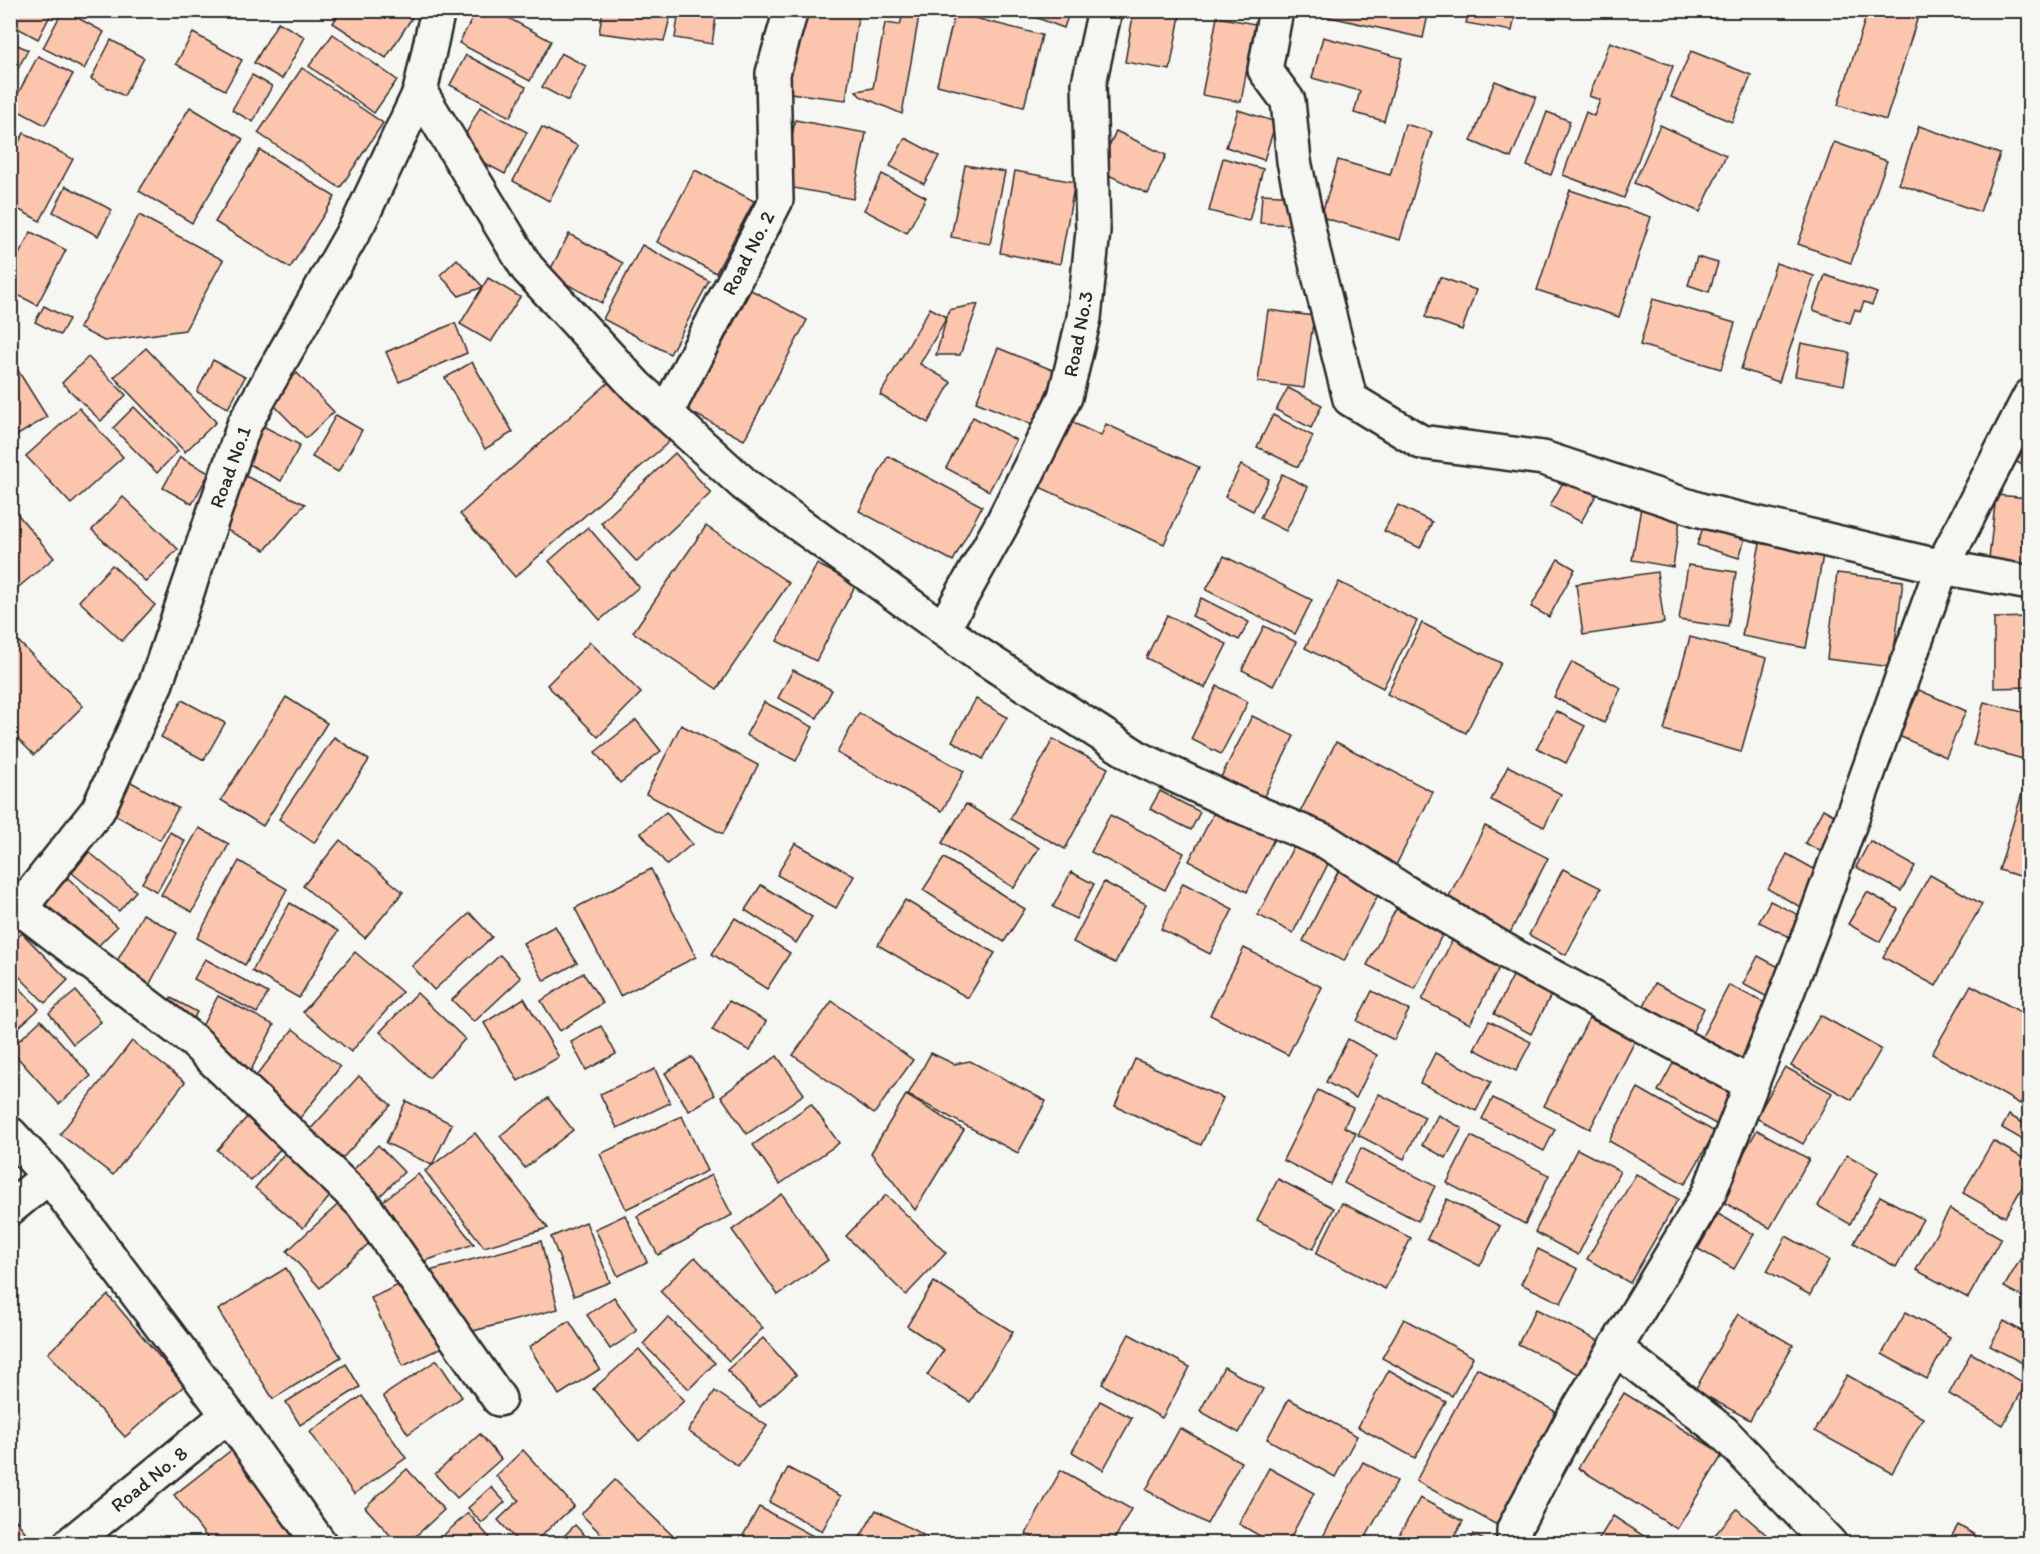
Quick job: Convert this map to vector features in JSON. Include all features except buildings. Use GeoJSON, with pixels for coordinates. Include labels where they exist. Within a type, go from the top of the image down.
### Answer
{"type":"FeatureCollection","features":[{"type":"Feature","properties":{"kind":"street","name":"Road No.1"},"geometry":{"type":"LineString","coordinates":[[15,912],[98,810],[156,683],[244,425],[360,220],[420,92],[438,10]]}},
{"type":"Feature","properties":{"kind":"street","name":"Road No. 2"},"geometry":{"type":"LineString","coordinates":[[666,413],[776,200],[773,73],[791,10]]}},
{"type":"Feature","properties":{"kind":"street","name":"Road No.3"},"geometry":{"type":"LineString","coordinates":[[943,629],[1002,524],[1065,397],[1084,318],[1092,242],[1089,83],[1105,10]]}},
{"type":"Feature","properties":{"kind":"street"},"geometry":{"type":"LineString","coordinates":[[1276,10],[1265,70],[1288,102],[1294,161],[1313,251],[1350,399],[1421,442],[1543,458],[1700,510],[1942,567],[2030,583]]}},
{"type":"Feature","properties":{"kind":"street"},"geometry":{"type":"LineString","coordinates":[[420,92],[527,268],[636,386],[745,485],[943,629],[1138,758],[1238,805],[1327,842],[1405,892],[1516,957],[1751,1084]]}},
{"type":"Feature","properties":{"kind":"street"},"geometry":{"type":"LineString","coordinates":[[1514,1544],[1514,1529],[1572,1420],[1709,1192],[1814,923],[1942,567],[2030,396]]}},
{"type":"Feature","properties":{"kind":"street"},"geometry":{"type":"LineString","coordinates":[[15,912],[195,1042],[362,1203],[499,1399]]}},
{"type":"Feature","properties":{"kind":"street"},"geometry":{"type":"LineString","coordinates":[[10,1134],[48,1176],[228,1414],[320,1544]]}},
{"type":"Feature","properties":{"kind":"street"},"geometry":{"type":"LineString","coordinates":[[10,1208],[48,1176]]}},
{"type":"Feature","properties":{"kind":"street"},"geometry":{"type":"LineString","coordinates":[[1615,1348],[1723,1432],[1830,1544]]}},
{"type":"Feature","properties":{"kind":"street","name":"Road No. 8"},"geometry":{"type":"LineString","coordinates":[[70,1544],[228,1414]]}}]}
